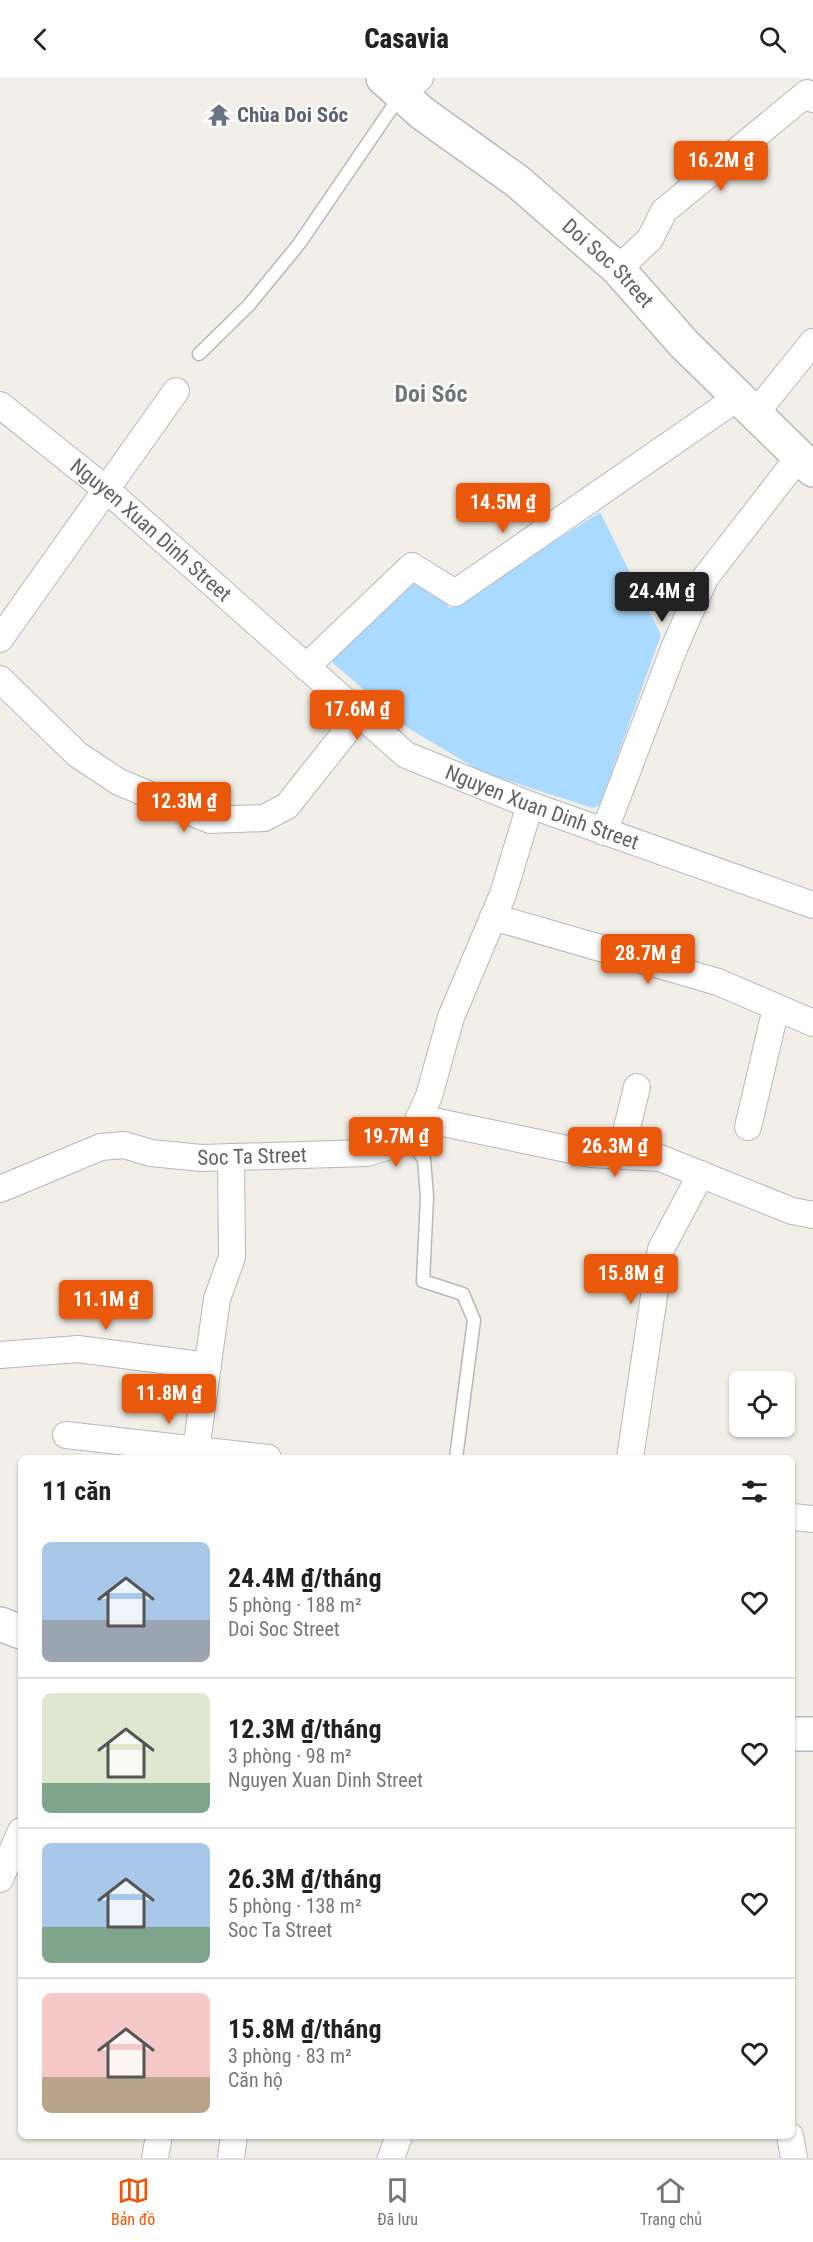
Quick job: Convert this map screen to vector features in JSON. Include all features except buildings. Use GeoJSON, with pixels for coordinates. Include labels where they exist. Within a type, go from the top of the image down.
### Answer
{"type":"FeatureCollection","features":[{"type":"Feature","properties":{"kind":"street","name":"Doi Soc Street"},"geometry":{"type":"LineString","coordinates":[[401,84],[618,269],[684,344],[806,464]]}},
{"type":"Feature","properties":{"kind":"street"},"geometry":{"type":"LineString","coordinates":[[618,269],[650,239],[664,211],[807,93],[813,99]]}},
{"type":"Feature","properties":{"kind":"street"},"geometry":{"type":"LineString","coordinates":[[306,667],[412,566],[455,593],[746,406],[813,342]]}},
{"type":"Feature","properties":{"kind":"street"},"geometry":{"type":"LineString","coordinates":[[0,639],[108,491],[176,391]]}},
{"type":"Feature","properties":{"kind":"street","name":"Nguyen Xuan Dinh Street"},"geometry":{"type":"LineString","coordinates":[[0,405],[108,491],[406,755],[603,832],[813,905]]}},
{"type":"Feature","properties":{"kind":"street"},"geometry":{"type":"LineString","coordinates":[[603,832],[675,646],[705,578],[806,464]]}},
{"type":"Feature","properties":{"kind":"street"},"geometry":{"type":"LineString","coordinates":[[0,679],[78,755],[119,782],[210,820],[264,818],[287,806],[360,714]]}},
{"type":"Feature","properties":{"kind":"street"},"geometry":{"type":"LineString","coordinates":[[530,805],[493,917],[451,1017],[429,1096],[414,1129],[591,1154],[660,1158],[792,1211],[813,1215]]}},
{"type":"Feature","properties":{"kind":"street"},"geometry":{"type":"LineString","coordinates":[[493,917],[718,982],[813,1023]]}},
{"type":"Feature","properties":{"kind":"street"},"geometry":{"type":"LineString","coordinates":[[748,1127],[776,1008]]}},
{"type":"Feature","properties":{"kind":"street"},"geometry":{"type":"LineString","coordinates":[[620,1156],[637,1087]]}},
{"type":"Feature","properties":{"kind":"street","name":"Soc Ta Street"},"geometry":{"type":"LineString","coordinates":[[0,1189],[101,1147],[124,1146],[151,1153],[201,1158],[367,1153],[414,1129]]}},
{"type":"Feature","properties":{"kind":"street"},"geometry":{"type":"LineString","coordinates":[[196,1450],[218,1299],[232,1257],[231,1157]]}},
{"type":"Feature","properties":{"kind":"street"},"geometry":{"type":"LineString","coordinates":[[630,1455],[661,1249],[701,1174]]}},
{"type":"Feature","properties":{"kind":"street"},"geometry":{"type":"LineString","coordinates":[[0,1355],[78,1349],[208,1366]]}},
{"type":"Feature","properties":{"kind":"street"},"geometry":{"type":"LineString","coordinates":[[66,1435],[241,1455]]}},
{"type":"Feature","properties":{"kind":"street"},"geometry":{"type":"LineString","coordinates":[[795,1517],[813,1519]]}},
{"type":"Feature","properties":{"kind":"street"},"geometry":{"type":"LineString","coordinates":[[0,1624],[18,1631]]}},
{"type":"Feature","properties":{"kind":"street"},"geometry":{"type":"LineString","coordinates":[[795,1734],[813,1734]]}},
{"type":"Feature","properties":{"kind":"street"},"geometry":{"type":"LineString","coordinates":[[0,1879],[18,1838]]}},
{"type":"Feature","properties":{"kind":"street"},"geometry":{"type":"LineString","coordinates":[[155,2158],[158,2139]]}},
{"type":"Feature","properties":{"kind":"street"},"geometry":{"type":"LineString","coordinates":[[231,2158],[234,2139]]}},
{"type":"Feature","properties":{"kind":"street"},"geometry":{"type":"LineString","coordinates":[[391,2158],[398,2139]]}},
{"type":"Feature","properties":{"kind":"street"},"geometry":{"type":"LineString","coordinates":[[791,2139],[794,2158]]}},
{"type":"Feature","properties":{"kind":"lane"},"geometry":{"type":"LineString","coordinates":[[200,354],[249,305],[299,244],[401,84]]}},
{"type":"Feature","properties":{"kind":"lane"},"geometry":{"type":"LineString","coordinates":[[414,1129],[424,1159],[427,1197],[423,1281],[463,1294],[474,1320],[456,1455]]}},
{"type":"Feature","properties":{"kind":"water"},"geometry":{"type":"Polygon","coordinates":[[[600,512],[661,635],[600,805],[593,808],[482,772],[408,728],[333,663],[332,651],[408,581],[420,578],[450,608],[600,512]]]}},
{"type":"Feature","properties":{"kind":"place","name":"Chùa Doi Sóc"},"geometry":{"type":"Point","coordinates":[219,115]}},
{"type":"Feature","properties":{"kind":"district","name":"Doi Sóc"},"geometry":{"type":"Point","coordinates":[431,394]}}]}
